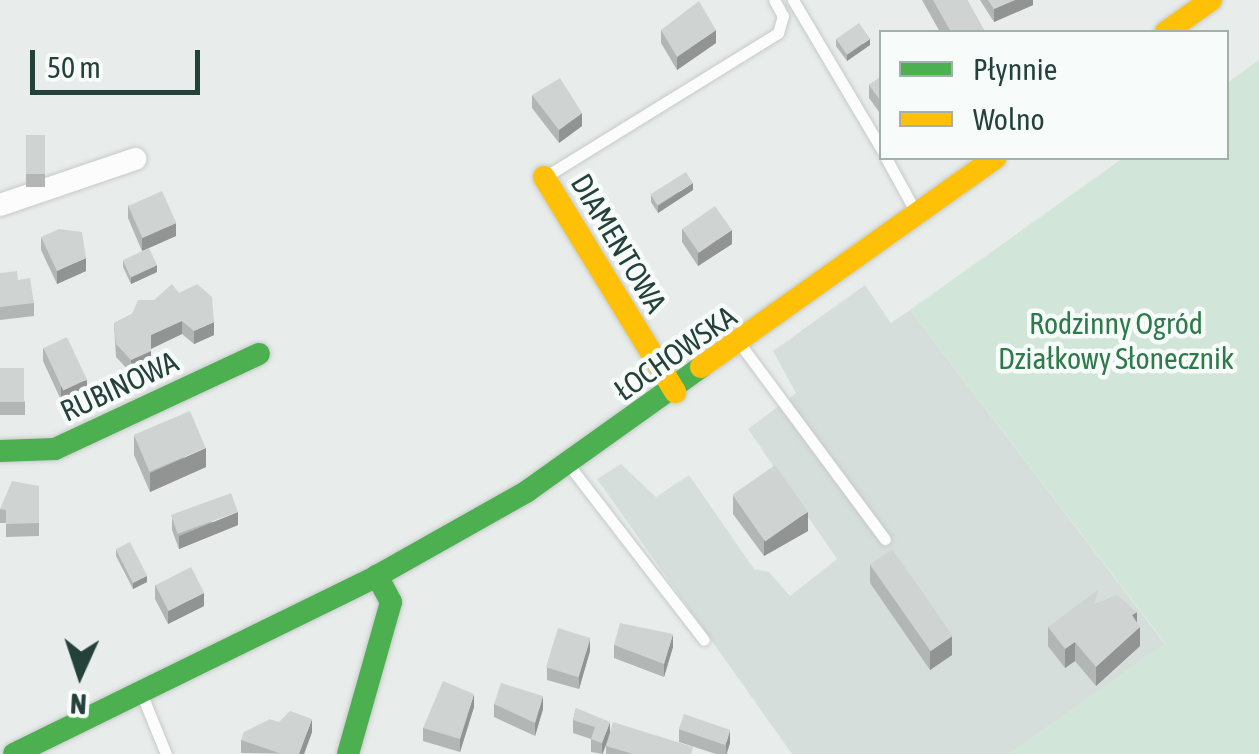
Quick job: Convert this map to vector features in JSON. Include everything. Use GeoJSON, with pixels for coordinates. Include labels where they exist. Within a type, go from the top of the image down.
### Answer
{"type":"FeatureCollection","features":[{"type":"Feature","properties":{"kind":"main road"},"geometry":{"type":"LineString","coordinates":[[1169,30],[1210,0]]}},
{"type":"Feature","properties":{"kind":"main road","name":"ŁOCHOWSKA"},"geometry":{"type":"LineString","coordinates":[[14,754],[377,576],[568,464],[674,392],[992,160]]}},
{"type":"Feature","properties":{"kind":"main road","name":"DIAMENTOWA"},"geometry":{"type":"LineString","coordinates":[[544,177],[674,392]]}},
{"type":"Feature","properties":{"kind":"main road","name":"RUBINOWA"},"geometry":{"type":"LineString","coordinates":[[0,451],[55,449],[258,354]]}},
{"type":"Feature","properties":{"kind":"main road"},"geometry":{"type":"LineString","coordinates":[[348,754],[391,602],[377,576]]}},
{"type":"Feature","properties":{"kind":"street"},"geometry":{"type":"LineString","coordinates":[[0,205],[135,159]]}},
{"type":"Feature","properties":{"kind":"lane"},"geometry":{"type":"LineString","coordinates":[[544,177],[778,34],[784,16],[774,0]]}},
{"type":"Feature","properties":{"kind":"lane"},"geometry":{"type":"LineString","coordinates":[[793,0],[879,145]]}},
{"type":"Feature","properties":{"kind":"lane"},"geometry":{"type":"LineString","coordinates":[[887,160],[917,214]]}},
{"type":"Feature","properties":{"kind":"lane"},"geometry":{"type":"LineString","coordinates":[[740,344],[886,539]]}},
{"type":"Feature","properties":{"kind":"lane"},"geometry":{"type":"LineString","coordinates":[[568,464],[704,640]]}},
{"type":"Feature","properties":{"kind":"lane"},"geometry":{"type":"LineString","coordinates":[[140,691],[166,754]]}},
{"type":"Feature","properties":{"kind":"shaded area"},"geometry":{"type":"Polygon","coordinates":[[[865,285],[891,323],[910,310],[1165,644],[1009,754],[792,754],[597,479],[621,464],[656,497],[689,475],[754,569],[769,572],[790,596],[837,559],[748,429],[796,393],[773,351],[865,285]]]}},
{"type":"Feature","properties":{"kind":"green space","name":"Rodzinny Ogród Działkowy Słonecznik"},"geometry":{"type":"Polygon","coordinates":[[[1259,60],[1259,754],[1009,754],[1165,643],[910,310],[1120,160],[1229,160],[1229,82],[1259,60]]]}},
{"type":"Feature","properties":{"kind":"building"},"geometry":{"type":"Polygon","coordinates":[[[933,0],[967,0],[984,30],[950,30],[933,0]]]}},
{"type":"Feature","properties":{"kind":"building"},"geometry":{"type":"Polygon","coordinates":[[[988,0],[1015,0],[994,9],[988,0]]]}},
{"type":"Feature","properties":{"kind":"building"},"geometry":{"type":"Polygon","coordinates":[[[699,1],[716,30],[677,57],[661,30],[699,1]]]}},
{"type":"Feature","properties":{"kind":"building"},"geometry":{"type":"Polygon","coordinates":[[[859,23],[870,39],[847,55],[836,39],[859,23]]]}},
{"type":"Feature","properties":{"kind":"building"},"geometry":{"type":"Polygon","coordinates":[[[560,78],[582,113],[559,130],[532,95],[560,78]]]}},
{"type":"Feature","properties":{"kind":"building"},"geometry":{"type":"Polygon","coordinates":[[[879,78],[879,99],[869,85],[879,78]]]}},
{"type":"Feature","properties":{"kind":"building"},"geometry":{"type":"Polygon","coordinates":[[[26,135],[45,135],[45,174],[26,174],[26,135]]]}},
{"type":"Feature","properties":{"kind":"building"},"geometry":{"type":"Polygon","coordinates":[[[686,172],[693,183],[657,205],[650,194],[686,172]]]}},
{"type":"Feature","properties":{"kind":"building"},"geometry":{"type":"Polygon","coordinates":[[[162,191],[176,223],[142,238],[128,206],[162,191]]]}},
{"type":"Feature","properties":{"kind":"building"},"geometry":{"type":"Polygon","coordinates":[[[715,206],[732,230],[699,253],[682,229],[715,206]]]}},
{"type":"Feature","properties":{"kind":"building"},"geometry":{"type":"Polygon","coordinates":[[[59,229],[82,232],[86,258],[57,271],[41,237],[59,229]]]}},
{"type":"Feature","properties":{"kind":"building"},"geometry":{"type":"Polygon","coordinates":[[[149,248],[157,265],[131,277],[123,260],[149,248]]]}},
{"type":"Feature","properties":{"kind":"building"},"geometry":{"type":"Polygon","coordinates":[[[17,271],[18,280],[30,278],[34,303],[0,307],[0,273],[17,271]]]}},
{"type":"Feature","properties":{"kind":"building"},"geometry":{"type":"Polygon","coordinates":[[[172,284],[179,293],[197,284],[212,297],[214,322],[194,331],[182,321],[151,335],[151,351],[131,360],[116,344],[114,323],[132,314],[138,300],[154,300],[172,284]]]}},
{"type":"Feature","properties":{"kind":"building"},"geometry":{"type":"Polygon","coordinates":[[[67,337],[87,380],[63,391],[43,348],[67,337]]]}},
{"type":"Feature","properties":{"kind":"building"},"geometry":{"type":"Polygon","coordinates":[[[0,368],[24,368],[24,402],[0,402],[0,368]]]}},
{"type":"Feature","properties":{"kind":"building"},"geometry":{"type":"Polygon","coordinates":[[[190,411],[206,448],[149,472],[134,435],[190,411]]]}},
{"type":"Feature","properties":{"kind":"building"},"geometry":{"type":"Polygon","coordinates":[[[775,465],[808,512],[765,542],[732,495],[775,465]]]}},
{"type":"Feature","properties":{"kind":"building"},"geometry":{"type":"Polygon","coordinates":[[[12,481],[39,486],[39,523],[6,524],[6,510],[0,509],[12,481]]]}},
{"type":"Feature","properties":{"kind":"building"},"geometry":{"type":"Polygon","coordinates":[[[231,493],[238,512],[178,534],[171,515],[231,493]]]}},
{"type":"Feature","properties":{"kind":"building"},"geometry":{"type":"Polygon","coordinates":[[[130,542],[147,576],[133,583],[116,549],[130,542]]]}},
{"type":"Feature","properties":{"kind":"building"},"geometry":{"type":"Polygon","coordinates":[[[892,549],[953,636],[931,651],[870,564],[892,549]]]}},
{"type":"Feature","properties":{"kind":"building"},"geometry":{"type":"Polygon","coordinates":[[[191,567],[204,593],[169,611],[155,585],[191,567]]]}},
{"type":"Feature","properties":{"kind":"building"},"geometry":{"type":"Polygon","coordinates":[[[1099,589],[1094,604],[1117,595],[1137,612],[1132,615],[1140,627],[1096,667],[1075,642],[1065,649],[1048,627],[1099,589]]]}},
{"type":"Feature","properties":{"kind":"building"},"geometry":{"type":"Polygon","coordinates":[[[620,623],[673,634],[664,664],[614,645],[620,623]]]}},
{"type":"Feature","properties":{"kind":"building"},"geometry":{"type":"Polygon","coordinates":[[[558,628],[591,638],[579,677],[546,667],[558,628]]]}},
{"type":"Feature","properties":{"kind":"building"},"geometry":{"type":"Polygon","coordinates":[[[443,681],[474,694],[460,739],[423,728],[443,681]]]}},
{"type":"Feature","properties":{"kind":"building"},"geometry":{"type":"Polygon","coordinates":[[[501,683],[543,696],[535,723],[494,704],[501,683]]]}},
{"type":"Feature","properties":{"kind":"building"},"geometry":{"type":"Polygon","coordinates":[[[576,708],[610,722],[602,743],[591,739],[595,727],[573,720],[576,708]]]}},
{"type":"Feature","properties":{"kind":"building"},"geometry":{"type":"Polygon","coordinates":[[[290,711],[312,719],[299,754],[282,754],[241,740],[244,732],[270,719],[279,722],[290,711]]]}},
{"type":"Feature","properties":{"kind":"building"},"geometry":{"type":"Polygon","coordinates":[[[684,714],[730,730],[725,745],[679,729],[684,714]]]}},
{"type":"Feature","properties":{"kind":"building"},"geometry":{"type":"Polygon","coordinates":[[[613,722],[693,747],[691,754],[633,754],[606,746],[613,722]]]}},
{"type":"Feature","properties":{"kind":"traffic: fast"},"geometry":{"type":"LineString","coordinates":[[0,451],[55,449],[259,354]]}},
{"type":"Feature","properties":{"kind":"traffic: fast"},"geometry":{"type":"LineString","coordinates":[[14,754],[377,576],[526,492],[701,367]]}},
{"type":"Feature","properties":{"kind":"traffic: fast"},"geometry":{"type":"LineString","coordinates":[[348,754],[391,602],[377,576]]}},
{"type":"Feature","properties":{"kind":"traffic: slow"},"geometry":{"type":"LineString","coordinates":[[1169,30],[1211,0]]}},
{"type":"Feature","properties":{"kind":"traffic: slow"},"geometry":{"type":"LineString","coordinates":[[701,367],[992,160]]}},
{"type":"Feature","properties":{"kind":"traffic: slow"},"geometry":{"type":"LineString","coordinates":[[544,177],[675,392]]}}]}
